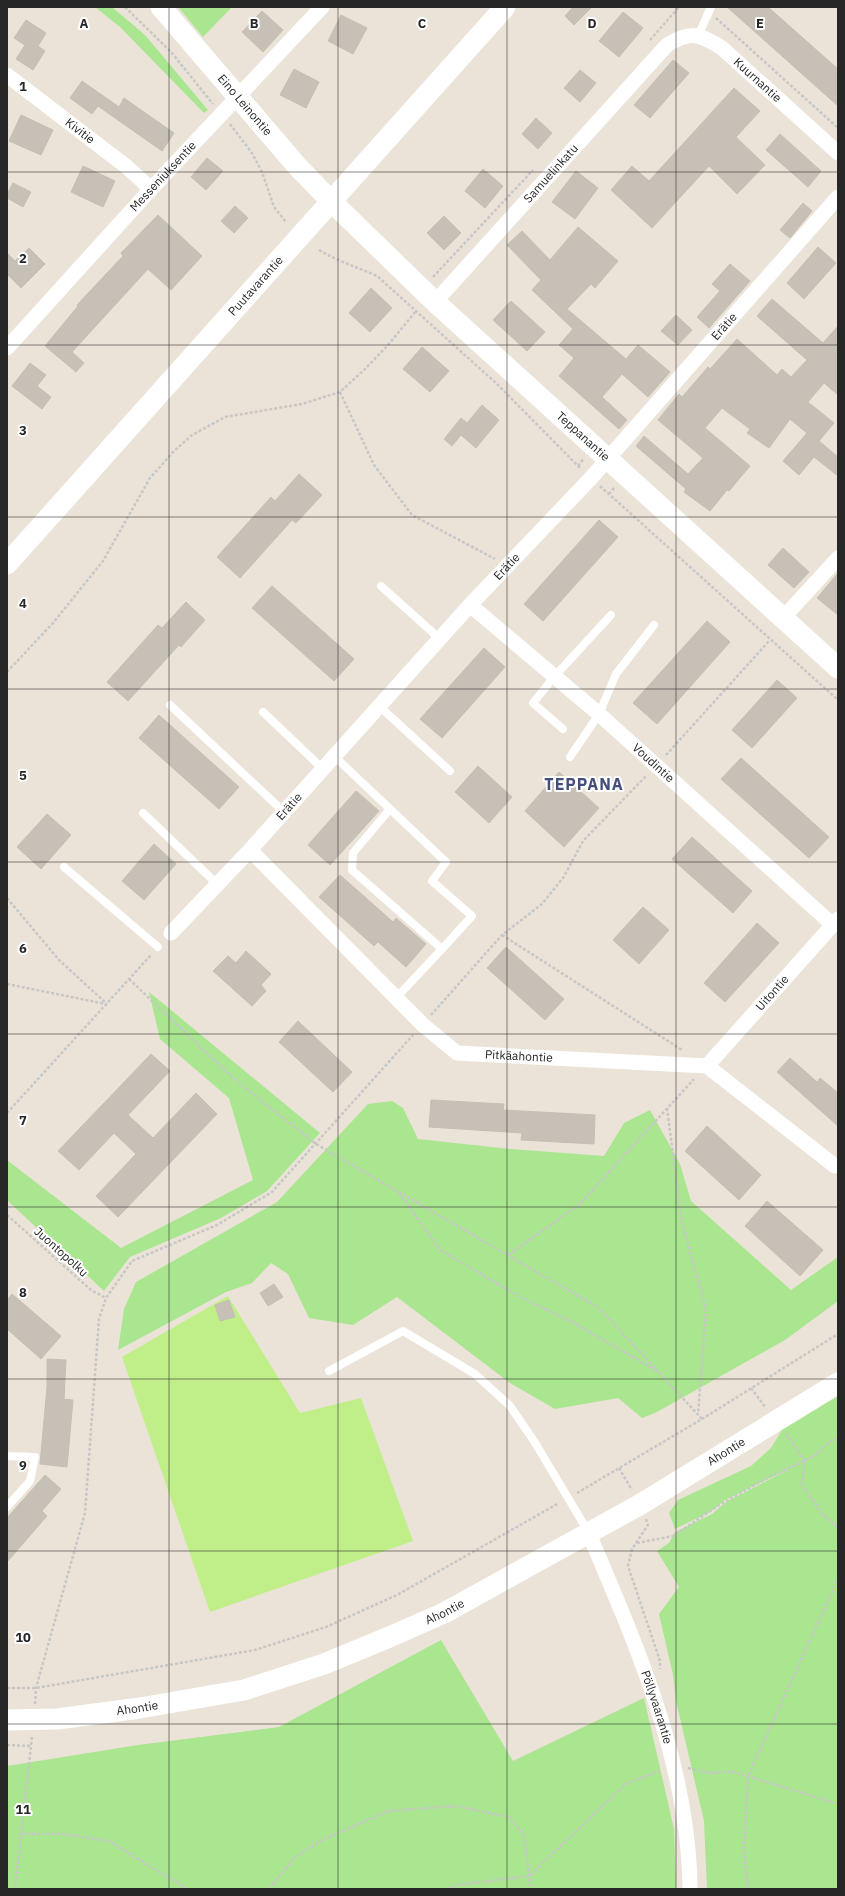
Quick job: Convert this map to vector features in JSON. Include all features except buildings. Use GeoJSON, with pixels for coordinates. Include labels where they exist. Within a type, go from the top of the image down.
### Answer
{"type":"FeatureCollection","features":[{"type":"Feature","properties":{"kind":"street","name":"Eino Leinontie"},"geometry":{"type":"LineString","coordinates":[[161,7],[297,166],[332,202]]}},
{"type":"Feature","properties":{"kind":"street","name":"Messeniuksentie"},"geometry":{"type":"LineString","coordinates":[[7,348],[151,190],[322,7]]}},
{"type":"Feature","properties":{"kind":"street","name":"Puutavarantie"},"geometry":{"type":"LineString","coordinates":[[7,564],[505,7]]}},
{"type":"Feature","properties":{"kind":"street","name":"Samuelinkatu"},"geometry":{"type":"LineString","coordinates":[[422,298],[667,45],[685,36],[692,34],[698,36]]}},
{"type":"Feature","properties":{"kind":"street","name":"Kuurnantie"},"geometry":{"type":"LineString","coordinates":[[698,36],[722,48],[838,153]]}},
{"type":"Feature","properties":{"kind":"street","name":"Kivitie"},"geometry":{"type":"LineString","coordinates":[[7,75],[127,167],[151,190]]}},
{"type":"Feature","properties":{"kind":"street","name":"Erätie"},"geometry":{"type":"LineString","coordinates":[[170,933],[250,850],[470,605],[591,478],[838,197]]}},
{"type":"Feature","properties":{"kind":"street","name":"Teppanantie"},"geometry":{"type":"LineString","coordinates":[[332,202],[422,298],[607,459],[838,668]]}},
{"type":"Feature","properties":{"kind":"street"},"geometry":{"type":"LineString","coordinates":[[783,618],[838,558]]}},
{"type":"Feature","properties":{"kind":"street","name":"Voudintie"},"geometry":{"type":"LineString","coordinates":[[470,605],[599,714],[656,766],[835,922]]}},
{"type":"Feature","properties":{"kind":"street","name":"Pitkäahontie"},"geometry":{"type":"LineString","coordinates":[[250,850],[423,1025],[457,1053],[707,1066]]}},
{"type":"Feature","properties":{"kind":"street","name":"Uitontie"},"geometry":{"type":"LineString","coordinates":[[707,1066],[835,922]]}},
{"type":"Feature","properties":{"kind":"street"},"geometry":{"type":"LineString","coordinates":[[707,1066],[835,1166]]}},
{"type":"Feature","properties":{"kind":"street","name":"Ahontie"},"geometry":{"type":"LineString","coordinates":[[7,1720],[34,1721],[140,1708],[244,1690],[324,1664],[444,1614],[648,1500],[838,1383]]}},
{"type":"Feature","properties":{"kind":"street","name":"Pöllyvaarantie"},"geometry":{"type":"LineString","coordinates":[[589,1534],[642,1663],[655,1699],[674,1765],[690,1855],[690,1889]]}},
{"type":"Feature","properties":{"kind":"lane"},"geometry":{"type":"LineString","coordinates":[[698,36],[710,9]]}},
{"type":"Feature","properties":{"kind":"lane"},"geometry":{"type":"LineString","coordinates":[[381,586],[440,639]]}},
{"type":"Feature","properties":{"kind":"lane"},"geometry":{"type":"LineString","coordinates":[[563,729],[532,703],[611,615]]}},
{"type":"Feature","properties":{"kind":"lane"},"geometry":{"type":"LineString","coordinates":[[570,757],[599,714],[616,674],[654,625]]}},
{"type":"Feature","properties":{"kind":"lane"},"geometry":{"type":"LineString","coordinates":[[170,705],[284,812]]}},
{"type":"Feature","properties":{"kind":"lane"},"geometry":{"type":"LineString","coordinates":[[379,706],[450,771]]}},
{"type":"Feature","properties":{"kind":"lane"},"geometry":{"type":"LineString","coordinates":[[263,712],[323,769]]}},
{"type":"Feature","properties":{"kind":"lane"},"geometry":{"type":"LineString","coordinates":[[334,756],[446,862],[432,881],[472,916],[396,998]]}},
{"type":"Feature","properties":{"kind":"lane"},"geometry":{"type":"LineString","coordinates":[[390,809],[353,853],[352,870],[442,949]]}},
{"type":"Feature","properties":{"kind":"lane"},"geometry":{"type":"LineString","coordinates":[[143,813],[217,884]]}},
{"type":"Feature","properties":{"kind":"lane"},"geometry":{"type":"LineString","coordinates":[[64,867],[158,947]]}},
{"type":"Feature","properties":{"kind":"lane"},"geometry":{"type":"LineString","coordinates":[[329,1371],[403,1331],[475,1374],[510,1406],[534,1441],[589,1534]]}},
{"type":"Feature","properties":{"kind":"lane"},"geometry":{"type":"LineString","coordinates":[[7,1456],[35,1457],[30,1481],[7,1507]]}},
{"type":"Feature","properties":{"kind":"path"},"geometry":{"type":"LineString","coordinates":[[646,45],[679,7]]}},
{"type":"Feature","properties":{"kind":"path"},"geometry":{"type":"LineString","coordinates":[[710,9],[838,128]]}},
{"type":"Feature","properties":{"kind":"path"},"geometry":{"type":"LineString","coordinates":[[7,672],[53,623],[103,561],[150,478],[174,451],[192,435],[225,417],[302,404],[340,392],[383,350],[416,311],[422,298],[536,167]]}},
{"type":"Feature","properties":{"kind":"path"},"geometry":{"type":"LineString","coordinates":[[319,250],[335,259],[356,266],[422,298]]}},
{"type":"Feature","properties":{"kind":"path"},"geometry":{"type":"LineString","coordinates":[[416,311],[496,383],[591,478],[838,700]]}},
{"type":"Feature","properties":{"kind":"path"},"geometry":{"type":"LineString","coordinates":[[340,392],[374,465],[412,515],[507,566]]}},
{"type":"Feature","properties":{"kind":"path"},"geometry":{"type":"LineString","coordinates":[[15,1889],[34,1721],[36,1688],[85,1513],[99,1319],[106,1298],[132,1261],[217,1225],[272,1192],[502,935],[542,904],[563,878],[583,841],[656,766],[770,640]]}},
{"type":"Feature","properties":{"kind":"path"},"geometry":{"type":"LineString","coordinates":[[7,898],[59,960],[107,1004]]}},
{"type":"Feature","properties":{"kind":"path"},"geometry":{"type":"LineString","coordinates":[[502,935],[707,1066],[579,1205],[508,1255]]}},
{"type":"Feature","properties":{"kind":"path"},"geometry":{"type":"LineString","coordinates":[[7,1113],[158,947]]}},
{"type":"Feature","properties":{"kind":"path"},"geometry":{"type":"LineString","coordinates":[[129,979],[232,1077],[316,1144],[599,1308],[702,1419]]}},
{"type":"Feature","properties":{"kind":"path"},"geometry":{"type":"LineString","coordinates":[[7,984],[107,1004]]}},
{"type":"Feature","properties":{"kind":"path"},"geometry":{"type":"LineString","coordinates":[[667,1108],[682,1223],[706,1308],[698,1415]]}},
{"type":"Feature","properties":{"kind":"path"},"geometry":{"type":"LineString","coordinates":[[397,1191],[440,1250],[524,1299],[572,1322],[659,1372]]}},
{"type":"Feature","properties":{"kind":"path","name":"Juontopolku"},"geometry":{"type":"LineString","coordinates":[[7,1215],[91,1290],[106,1298]]}},
{"type":"Feature","properties":{"kind":"path"},"geometry":{"type":"LineString","coordinates":[[7,1688],[36,1688],[255,1650],[326,1627],[397,1595],[567,1498],[702,1419],[838,1334]]}},
{"type":"Feature","properties":{"kind":"path"},"geometry":{"type":"LineString","coordinates":[[636,1543],[673,1536],[721,1504],[764,1480],[814,1456],[828,1443],[838,1438]]}},
{"type":"Feature","properties":{"kind":"path"},"geometry":{"type":"LineString","coordinates":[[805,1461],[802,1485],[824,1516],[838,1528]]}},
{"type":"Feature","properties":{"kind":"path"},"geometry":{"type":"LineString","coordinates":[[628,1566],[660,1661],[660,1682],[655,1699]]}},
{"type":"Feature","properties":{"kind":"path"},"geometry":{"type":"LineString","coordinates":[[748,1889],[744,1850],[748,1776],[838,1579]]}},
{"type":"Feature","properties":{"kind":"path"},"geometry":{"type":"LineString","coordinates":[[7,1745],[31,1746]]}},
{"type":"Feature","properties":{"kind":"path"},"geometry":{"type":"LineString","coordinates":[[448,1889],[456,1885],[529,1876],[628,1784],[674,1765],[709,1773],[734,1772],[838,1804]]}},
{"type":"Feature","properties":{"kind":"path"},"geometry":{"type":"LineString","coordinates":[[269,1889],[295,1857],[324,1839],[388,1811],[456,1806],[509,1817],[524,1835],[531,1889]]}},
{"type":"Feature","properties":{"kind":"path"},"geometry":{"type":"LineString","coordinates":[[22,1834],[62,1834],[109,1841],[187,1889]]}},
{"type":"Feature","properties":{"kind":"green space"},"geometry":{"type":"Polygon","coordinates":[[[95,7],[112,7],[145,35],[208,110],[204,113],[120,27],[95,7]]]}},
{"type":"Feature","properties":{"kind":"green space"},"geometry":{"type":"Polygon","coordinates":[[[178,7],[232,7],[203,37],[178,7]]]}},
{"type":"Feature","properties":{"kind":"green space"},"geometry":{"type":"Polygon","coordinates":[[[149,992],[320,1133],[267,1191],[221,1218],[130,1257],[104,1291],[7,1200],[7,1160],[121,1248],[253,1180],[229,1098],[160,1039],[149,992]]]}},
{"type":"Feature","properties":{"kind":"green space"},"geometry":{"type":"Polygon","coordinates":[[[392,1101],[403,1108],[418,1139],[511,1149],[604,1156],[624,1123],[650,1110],[680,1164],[691,1201],[791,1290],[838,1257],[838,1301],[785,1340],[657,1412],[642,1418],[618,1398],[555,1409],[510,1383],[397,1297],[353,1325],[309,1318],[288,1274],[271,1263],[252,1283],[226,1292],[118,1350],[124,1309],[136,1282],[277,1202],[368,1104],[392,1101]]]}},
{"type":"Feature","properties":{"kind":"green space"},"geometry":{"type":"Polygon","coordinates":[[[228,1296],[300,1413],[361,1398],[413,1541],[210,1612],[122,1357],[228,1296]]]}},
{"type":"Feature","properties":{"kind":"green space"},"geometry":{"type":"Polygon","coordinates":[[[838,1396],[838,1889],[707,1889],[704,1821],[676,1701],[673,1675],[659,1614],[679,1587],[657,1551],[669,1543],[675,1532],[712,1514],[726,1502],[795,1466],[725,1500],[710,1512],[675,1529],[669,1513],[678,1500],[751,1466],[771,1448],[782,1430],[838,1396]]]}},
{"type":"Feature","properties":{"kind":"green space"},"geometry":{"type":"Polygon","coordinates":[[[441,1640],[513,1761],[644,1698],[674,1829],[676,1889],[7,1889],[7,1766],[138,1745],[279,1727],[441,1640]]]}},
{"type":"Feature","properties":{"kind":"district","name":"TEPPANA"},"geometry":{"type":"Point","coordinates":[584,784]}}]}
